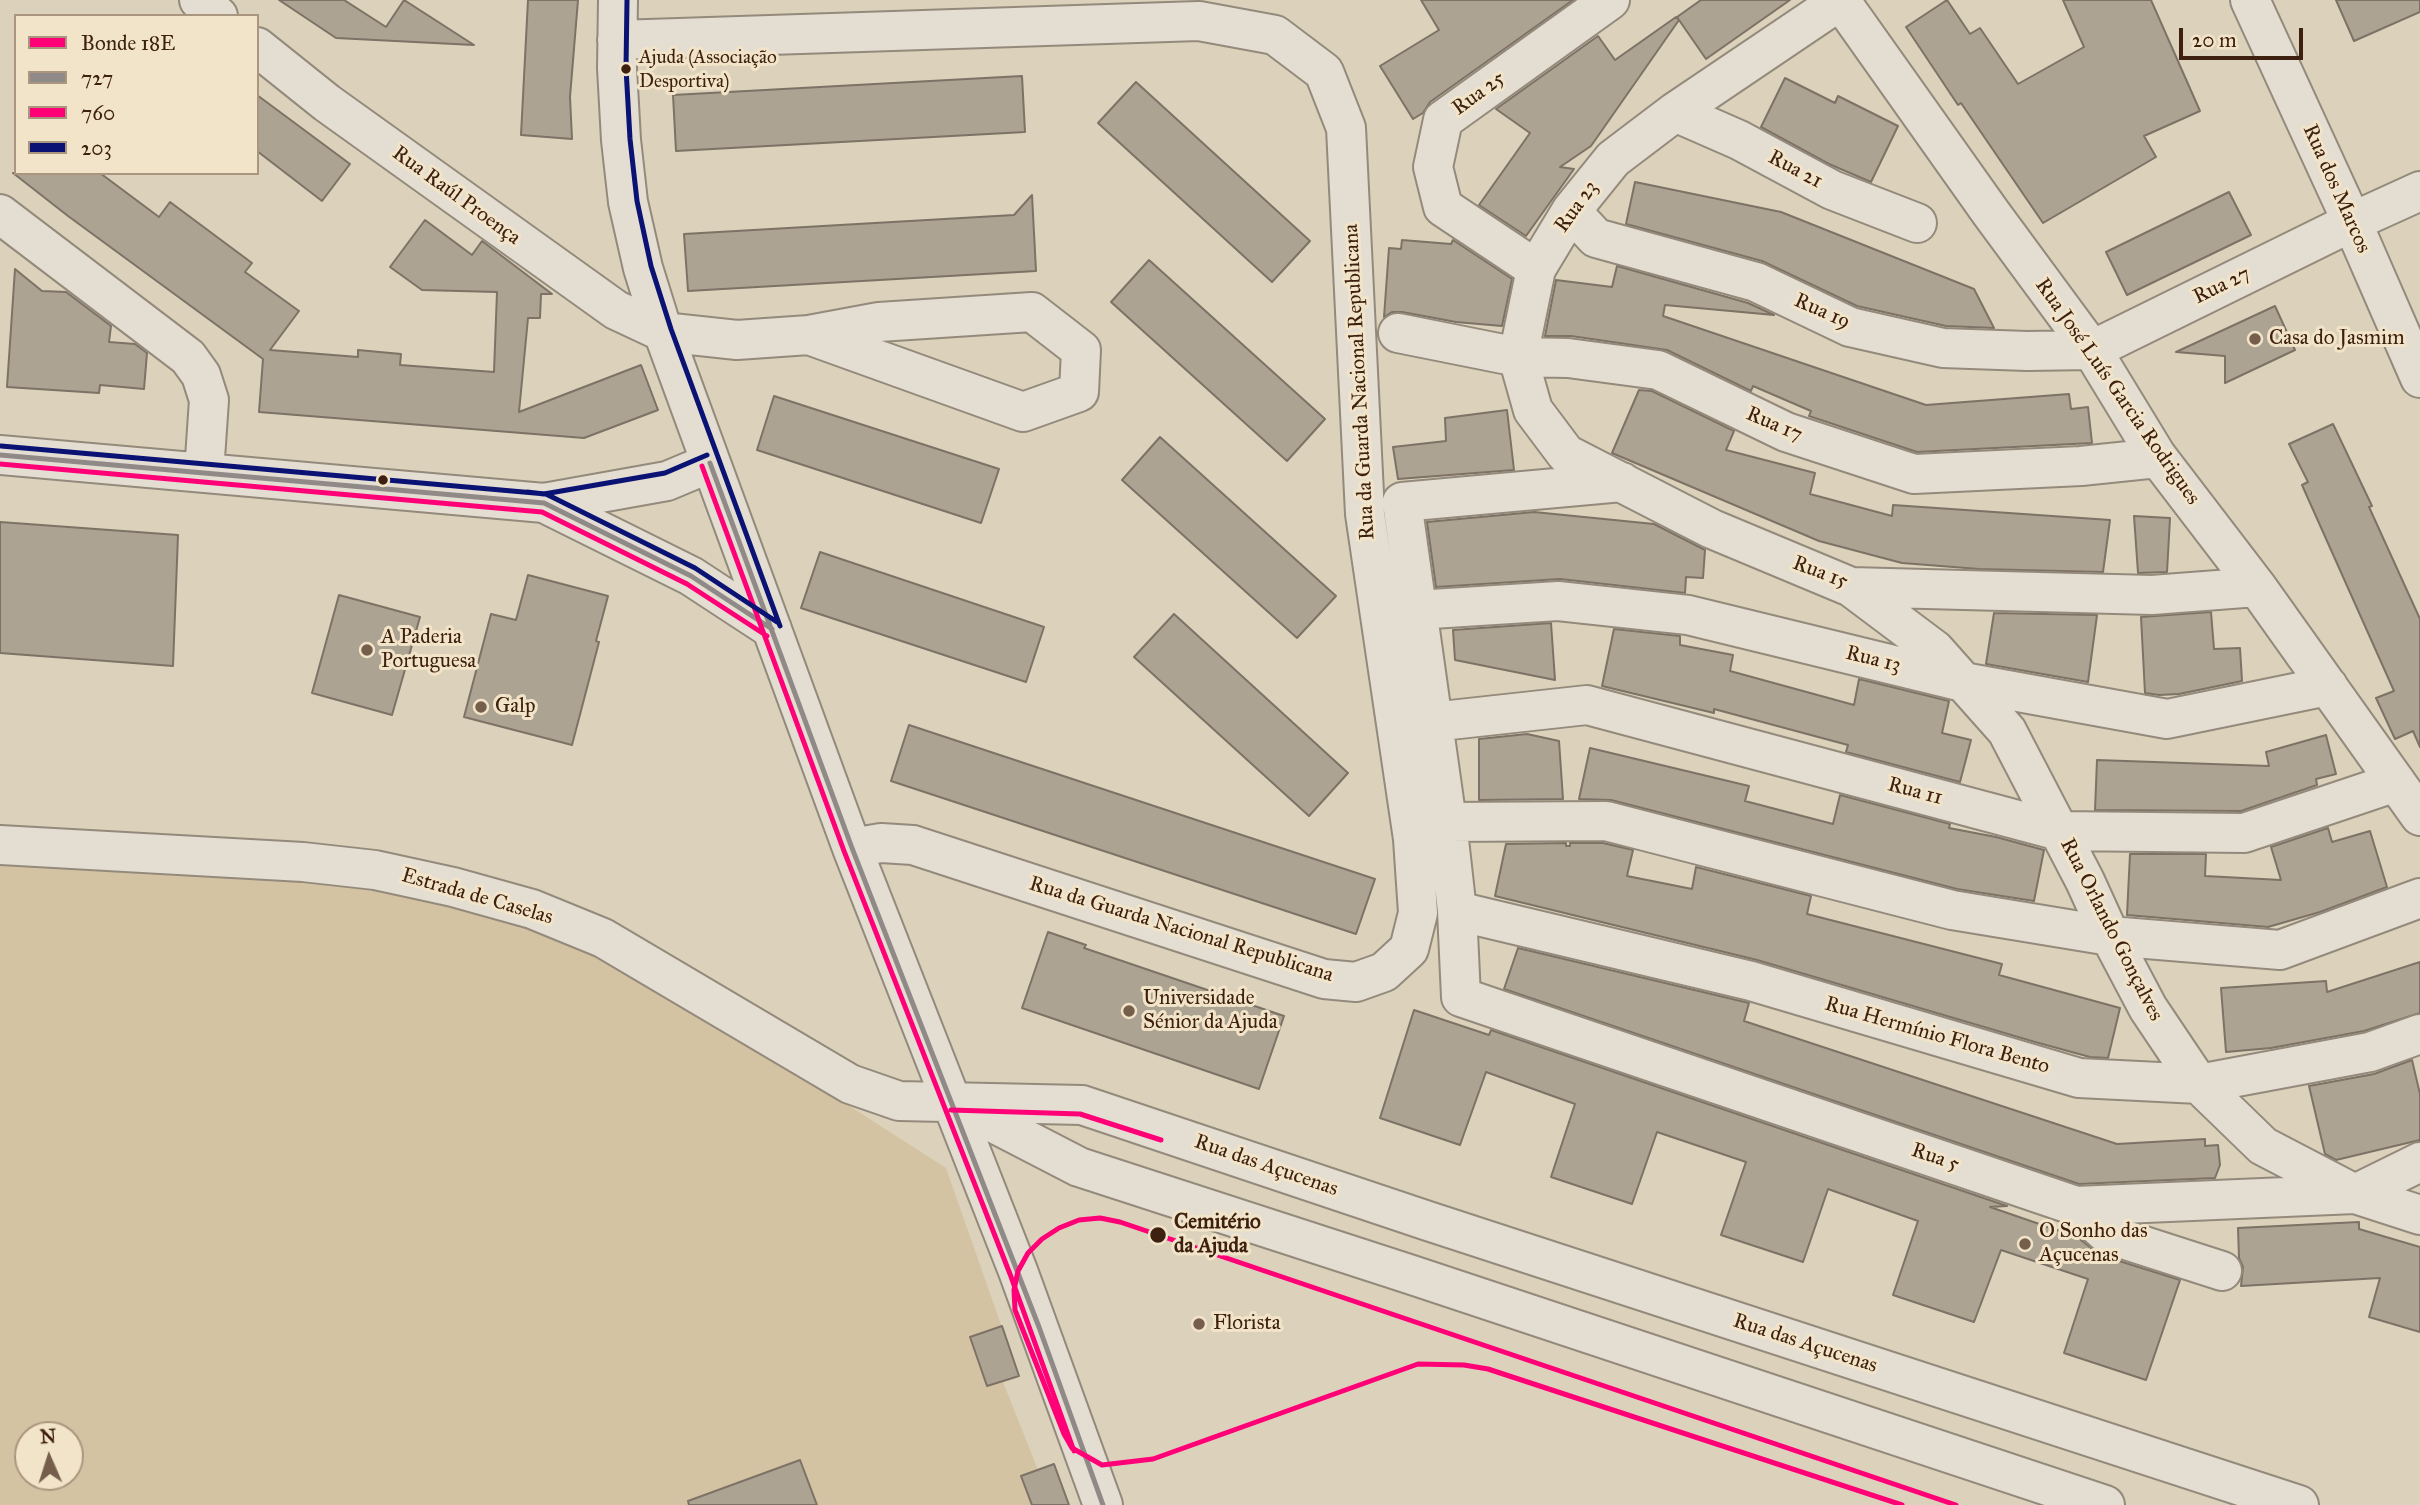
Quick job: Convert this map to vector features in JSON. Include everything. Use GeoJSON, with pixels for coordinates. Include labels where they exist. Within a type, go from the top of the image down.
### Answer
{"type":"FeatureCollection","features":[{"type":"Feature","properties":{"kind":"street"},"geometry":{"type":"LineString","coordinates":[[199,0],[216,14]]}},
{"type":"Feature","properties":{"kind":"street"},"geometry":{"type":"LineString","coordinates":[[618,0],[621,140],[628,202],[643,268],[663,332],[852,848],[1040,1327],[1103,1505]]}},
{"type":"Feature","properties":{"kind":"street","name":"Rua 25"},"geometry":{"type":"LineString","coordinates":[[1536,269],[1443,207],[1433,167],[1443,120],[1610,0]]}},
{"type":"Feature","properties":{"kind":"street","name":"Rua 23"},"geometry":{"type":"LineString","coordinates":[[1622,482],[1566,454],[1533,410],[1518,357],[1536,269],[1572,211],[1613,159],[1675,112],[1841,0]]}},
{"type":"Feature","properties":{"kind":"street","name":"Rua José Luís Garcia Rodrigues"},"geometry":{"type":"LineString","coordinates":[[1841,0],[1991,213],[2092,350],[2156,455],[2257,587],[2420,814]]}},
{"type":"Feature","properties":{"kind":"street","name":"Rua dos Marcos"},"geometry":{"type":"LineString","coordinates":[[2250,0],[2420,378]]}},
{"type":"Feature","properties":{"kind":"street","name":"Rua da Guarda Nacional Republicana"},"geometry":{"type":"LineString","coordinates":[[617,40],[1199,21],[1275,35],[1324,72],[1346,128],[1365,514],[1413,839],[1418,913],[1409,949],[1384,972],[1356,982],[1324,979],[914,845],[881,843],[852,848]]}},
{"type":"Feature","properties":{"kind":"street","name":"Rua Raúl Proença"},"geometry":{"type":"LineString","coordinates":[[259,49],[327,103],[616,310],[663,332]]}},
{"type":"Feature","properties":{"kind":"street","name":"Rua 21"},"geometry":{"type":"LineString","coordinates":[[1675,112],[1739,140],[1832,190],[1917,223]]}},
{"type":"Feature","properties":{"kind":"street","name":"Rua 27"},"geometry":{"type":"LineString","coordinates":[[2092,350],[2420,191]]}},
{"type":"Feature","properties":{"kind":"street","name":"Rua 19"},"geometry":{"type":"LineString","coordinates":[[1572,211],[1596,238],[1756,282],[1850,327],[1943,348],[2092,350]]}},
{"type":"Feature","properties":{"kind":"street"},"geometry":{"type":"LineString","coordinates":[[0,214],[188,357],[201,375],[209,400],[204,473]]}},
{"type":"Feature","properties":{"kind":"street"},"geometry":{"type":"LineString","coordinates":[[663,332],[737,340],[809,335],[879,322],[1032,312],[1081,350],[1079,392],[1023,412],[809,335]]}},
{"type":"Feature","properties":{"kind":"street","name":"Rua 17"},"geometry":{"type":"LineString","coordinates":[[1398,333],[1518,357],[1568,358],[1658,370],[1786,432],[1914,474],[2081,466],[2156,455]]}},
{"type":"Feature","properties":{"kind":"street"},"geometry":{"type":"LineString","coordinates":[[0,455],[544,503],[667,481],[710,463]]}},
{"type":"Feature","properties":{"kind":"street"},"geometry":{"type":"LineString","coordinates":[[1457,911],[1402,502],[1622,482]]}},
{"type":"Feature","properties":{"kind":"street","name":"Rua 15"},"geometry":{"type":"LineString","coordinates":[[1622,482],[1712,529],[1851,587],[2152,595],[2257,587]]}},
{"type":"Feature","properties":{"kind":"street"},"geometry":{"type":"LineString","coordinates":[[544,503],[691,576],[772,629]]}},
{"type":"Feature","properties":{"kind":"street","name":"Rua Orlando Gonçalves"},"geometry":{"type":"LineString","coordinates":[[1851,587],[1935,650],[2007,731],[2148,1008],[2199,1084],[2263,1146],[2356,1194],[2420,1214]]}},
{"type":"Feature","properties":{"kind":"street","name":"Rua 13"},"geometry":{"type":"LineString","coordinates":[[1416,610],[1558,601],[1688,615],[1964,682],[2167,719],[2328,686]]}},
{"type":"Feature","properties":{"kind":"street","name":"Rua 11"},"geometry":{"type":"LineString","coordinates":[[1432,722],[1587,705],[2059,831],[2244,834],[2396,782]]}},
{"type":"Feature","properties":{"kind":"street"},"geometry":{"type":"LineString","coordinates":[[1447,822],[1606,821],[1952,910],[2110,936],[2280,950],[2420,898]]}},
{"type":"Feature","properties":{"kind":"street","name":"Estrada de Caselas"},"geometry":{"type":"LineString","coordinates":[[0,845],[303,862],[375,870],[453,887],[532,909],[603,938],[850,1084],[899,1101],[951,1101]]}},
{"type":"Feature","properties":{"kind":"street","name":"Rua 5"},"geometry":{"type":"LineString","coordinates":[[1457,911],[1461,997],[2076,1206],[2356,1194],[2420,1161]]}},
{"type":"Feature","properties":{"kind":"street","name":"Rua Hermínio Flora Bento"},"geometry":{"type":"LineString","coordinates":[[1457,911],[1751,981],[2079,1077],[2199,1084],[2370,1052],[2420,1034]]}},
{"type":"Feature","properties":{"kind":"street"},"geometry":{"type":"LineString","coordinates":[[951,1101],[1079,1167],[2105,1505]]}},
{"type":"Feature","properties":{"kind":"street","name":"Rua das Açucenas"},"geometry":{"type":"LineString","coordinates":[[951,1101],[1082,1105],[1428,1221],[2299,1505]]}},
{"type":"Feature","properties":{"kind":"street"},"geometry":{"type":"LineString","coordinates":[[2076,1206],[2107,1234],[2222,1272]]}},
{"type":"Feature","properties":{"kind":"shaded area"},"geometry":{"type":"Polygon","coordinates":[[[0,860],[397,882],[613,954],[946,1168],[1019,1376],[1003,1382],[1038,1470],[1054,1464],[1069,1505],[0,1505],[0,860]]]}},
{"type":"Feature","properties":{"kind":"building"},"geometry":{"type":"Polygon","coordinates":[[[279,0],[344,0],[386,27],[404,0],[474,45],[336,38],[279,0]]]}},
{"type":"Feature","properties":{"kind":"building"},"geometry":{"type":"Polygon","coordinates":[[[528,0],[578,0],[570,97],[572,139],[521,135],[528,0]]]}},
{"type":"Feature","properties":{"kind":"building"},"geometry":{"type":"Polygon","coordinates":[[[1421,0],[1573,0],[1430,102],[1423,113],[1413,119],[1380,66],[1439,30],[1421,0]]]}},
{"type":"Feature","properties":{"kind":"building"},"geometry":{"type":"Polygon","coordinates":[[[1701,0],[1790,0],[1706,59],[1677,17],[1701,0]]]}},
{"type":"Feature","properties":{"kind":"building"},"geometry":{"type":"Polygon","coordinates":[[[1947,0],[1970,34],[1980,28],[2018,84],[2084,47],[2063,0],[2151,0],[2200,111],[2144,136],[2156,157],[2043,223],[1906,27],[1947,0]]]}},
{"type":"Feature","properties":{"kind":"building"},"geometry":{"type":"Polygon","coordinates":[[[2336,0],[2420,0],[2420,12],[2354,41],[2336,0]]]}},
{"type":"Feature","properties":{"kind":"building"},"geometry":{"type":"Polygon","coordinates":[[[1676,17],[1679,20],[1591,146],[1560,167],[1574,169],[1526,236],[1479,205],[1530,133],[1496,109],[1598,36],[1615,60],[1676,17]]]}},
{"type":"Feature","properties":{"kind":"building"},"geometry":{"type":"Polygon","coordinates":[[[1022,76],[1025,132],[676,151],[673,95],[1022,76]]]}},
{"type":"Feature","properties":{"kind":"building"},"geometry":{"type":"Polygon","coordinates":[[[1785,78],[1835,103],[1838,96],[1898,126],[1871,182],[1829,164],[1761,127],[1785,78]]]}},
{"type":"Feature","properties":{"kind":"building"},"geometry":{"type":"Polygon","coordinates":[[[1136,82],[1310,241],[1272,282],[1098,123],[1136,82]]]}},
{"type":"Feature","properties":{"kind":"building"},"geometry":{"type":"Polygon","coordinates":[[[259,96],[350,164],[322,201],[259,153],[259,96]]]}},
{"type":"Feature","properties":{"kind":"building"},"geometry":{"type":"Polygon","coordinates":[[[16,175],[103,175],[159,217],[170,202],[252,263],[245,272],[299,311],[270,350],[358,357],[358,350],[401,354],[400,365],[494,372],[497,292],[422,290],[390,267],[425,220],[472,255],[482,241],[552,294],[541,294],[540,318],[528,318],[519,412],[641,365],[658,410],[584,438],[259,412],[263,359],[16,175]]]}},
{"type":"Feature","properties":{"kind":"building"},"geometry":{"type":"Polygon","coordinates":[[[1635,182],[1781,212],[1974,289],[1994,328],[1946,326],[1857,306],[1762,261],[1626,224],[1635,182]]]}},
{"type":"Feature","properties":{"kind":"building"},"geometry":{"type":"Polygon","coordinates":[[[2229,192],[2251,235],[2127,295],[2106,252],[2229,192]]]}},
{"type":"Feature","properties":{"kind":"building"},"geometry":{"type":"Polygon","coordinates":[[[1032,195],[1036,271],[688,291],[684,234],[1014,215],[1032,195]]]}},
{"type":"Feature","properties":{"kind":"building"},"geometry":{"type":"Polygon","coordinates":[[[1402,240],[1451,244],[1453,240],[1512,279],[1502,326],[1456,322],[1402,312],[1392,312],[1384,317],[1389,248],[1401,249],[1402,240]]]}},
{"type":"Feature","properties":{"kind":"building"},"geometry":{"type":"Polygon","coordinates":[[[1149,260],[1325,419],[1287,461],[1111,302],[1149,260]]]}},
{"type":"Feature","properties":{"kind":"building"},"geometry":{"type":"Polygon","coordinates":[[[1617,266],[1748,303],[1774,315],[1665,305],[1663,316],[1926,405],[2069,394],[2071,409],[2088,407],[2092,443],[1917,452],[1809,416],[1811,411],[1753,386],[1751,391],[1667,350],[1571,336],[1545,336],[1556,280],[1612,287],[1617,266]]]}},
{"type":"Feature","properties":{"kind":"building"},"geometry":{"type":"Polygon","coordinates":[[[15,269],[42,291],[66,292],[111,326],[109,342],[135,344],[147,353],[144,389],[100,385],[99,393],[7,387],[15,269]]]}},
{"type":"Feature","properties":{"kind":"building"},"geometry":{"type":"Polygon","coordinates":[[[2275,306],[2295,350],[2225,383],[2225,356],[2176,352],[2275,306]]]}},
{"type":"Feature","properties":{"kind":"building"},"geometry":{"type":"Polygon","coordinates":[[[1639,390],[1652,391],[1734,431],[1726,450],[1815,473],[1810,494],[1892,516],[1893,505],[2110,520],[2103,572],[1979,569],[1902,563],[1819,541],[1612,453],[1639,390]]]}},
{"type":"Feature","properties":{"kind":"building"},"geometry":{"type":"Polygon","coordinates":[[[774,396],[999,469],[981,523],[757,450],[774,396]]]}},
{"type":"Feature","properties":{"kind":"building"},"geometry":{"type":"Polygon","coordinates":[[[1507,410],[1514,470],[1398,479],[1393,447],[1446,441],[1445,418],[1507,410]]]}},
{"type":"Feature","properties":{"kind":"building"},"geometry":{"type":"Polygon","coordinates":[[[2333,424],[2372,506],[2369,507],[2420,619],[2420,747],[2413,731],[2395,739],[2376,698],[2394,691],[2302,485],[2308,482],[2289,444],[2333,424]]]}},
{"type":"Feature","properties":{"kind":"building"},"geometry":{"type":"Polygon","coordinates":[[[1160,437],[1336,596],[1297,638],[1122,480],[1160,437]]]}},
{"type":"Feature","properties":{"kind":"building"},"geometry":{"type":"Polygon","coordinates":[[[1534,512],[1654,524],[1705,550],[1703,578],[1686,577],[1685,593],[1560,579],[1436,587],[1427,522],[1534,512]]]}},
{"type":"Feature","properties":{"kind":"building"},"geometry":{"type":"Polygon","coordinates":[[[2134,516],[2170,518],[2167,572],[2138,573],[2134,516]]]}},
{"type":"Feature","properties":{"kind":"building"},"geometry":{"type":"Polygon","coordinates":[[[0,522],[178,535],[173,666],[0,653],[0,522]]]}},
{"type":"Feature","properties":{"kind":"building"},"geometry":{"type":"Polygon","coordinates":[[[820,552],[1044,627],[1026,682],[801,608],[820,552]]]}},
{"type":"Feature","properties":{"kind":"building"},"geometry":{"type":"Polygon","coordinates":[[[528,575],[608,596],[572,745],[464,717],[491,614],[516,620],[528,575]]]}},
{"type":"Feature","properties":{"kind":"building"},"geometry":{"type":"Polygon","coordinates":[[[339,595],[420,617],[392,715],[312,693],[339,595]]]}},
{"type":"Feature","properties":{"kind":"building"},"geometry":{"type":"Polygon","coordinates":[[[2211,612],[2214,649],[2240,648],[2242,681],[2179,694],[2145,693],[2141,617],[2211,612]]]}},
{"type":"Feature","properties":{"kind":"building"},"geometry":{"type":"Polygon","coordinates":[[[1994,613],[2097,615],[2088,682],[1986,664],[1994,613]]]}},
{"type":"Feature","properties":{"kind":"building"},"geometry":{"type":"Polygon","coordinates":[[[1174,614],[1348,773],[1309,816],[1134,657],[1174,614]]]}},
{"type":"Feature","properties":{"kind":"building"},"geometry":{"type":"Polygon","coordinates":[[[1551,623],[1555,680],[1455,660],[1453,630],[1551,623]]]}},
{"type":"Feature","properties":{"kind":"building"},"geometry":{"type":"Polygon","coordinates":[[[1614,629],[1680,636],[1680,645],[1733,655],[1730,671],[1854,705],[1859,679],[1949,701],[1942,733],[1971,740],[1960,782],[1846,752],[1848,745],[1714,709],[1714,713],[1602,686],[1614,629]]]}},
{"type":"Feature","properties":{"kind":"building"},"geometry":{"type":"Polygon","coordinates":[[[909,725],[1375,879],[1356,934],[891,781],[909,725]]]}},
{"type":"Feature","properties":{"kind":"building"},"geometry":{"type":"Polygon","coordinates":[[[1527,734],[1559,741],[1563,799],[1479,800],[1479,739],[1527,734]]]}},
{"type":"Feature","properties":{"kind":"building"},"geometry":{"type":"Polygon","coordinates":[[[2326,735],[2336,774],[2316,779],[2317,785],[2241,811],[2095,810],[2097,760],[2269,766],[2266,752],[2326,735]]]}},
{"type":"Feature","properties":{"kind":"building"},"geometry":{"type":"Polygon","coordinates":[[[1590,748],[1749,786],[1745,801],[1833,824],[1840,795],[1950,824],[1949,828],[2044,850],[2034,901],[1957,889],[1611,800],[1579,799],[1590,748]]]}},
{"type":"Feature","properties":{"kind":"building"},"geometry":{"type":"Polygon","coordinates":[[[2328,828],[2332,842],[2370,831],[2387,887],[2320,912],[2268,927],[2127,915],[2130,854],[2206,854],[2205,876],[2281,880],[2271,847],[2328,828]]]}},
{"type":"Feature","properties":{"kind":"building"},"geometry":{"type":"Polygon","coordinates":[[[1566,843],[1566,846],[1570,846],[1570,843],[1603,843],[1633,850],[1627,876],[1692,889],[1696,867],[1811,896],[1807,914],[2002,964],[1999,975],[2120,1008],[2108,1058],[2090,1057],[2035,1042],[1757,960],[1495,896],[1506,844],[1566,843]]]}},
{"type":"Feature","properties":{"kind":"building","name":"Universidade Sénior da Ajuda"},"geometry":{"type":"Polygon","coordinates":[[[1048,932],[1086,945],[1084,948],[1284,1016],[1259,1089],[1022,1008],[1048,932]]]}},
{"type":"Feature","properties":{"kind":"building"},"geometry":{"type":"Polygon","coordinates":[[[1518,948],[1749,1003],[1744,1021],[2117,1144],[2205,1139],[2205,1146],[2218,1145],[2220,1165],[2215,1178],[2079,1184],[1504,989],[1518,948]]]}},
{"type":"Feature","properties":{"kind":"building"},"geometry":{"type":"Polygon","coordinates":[[[2420,962],[2420,1013],[2364,1031],[2271,1048],[2226,1052],[2221,988],[2326,981],[2327,992],[2420,962]]]}},
{"type":"Feature","properties":{"kind":"building"},"geometry":{"type":"Polygon","coordinates":[[[1414,1010],[1489,1035],[1491,1030],[2007,1206],[1990,1207],[2077,1237],[2100,1255],[2180,1280],[2146,1380],[2064,1353],[2088,1279],[2001,1250],[1974,1322],[1893,1295],[1918,1221],[1828,1189],[1803,1262],[1721,1235],[1746,1162],[1657,1132],[1632,1204],[1551,1177],[1575,1104],[1486,1072],[1460,1145],[1380,1118],[1414,1010]]]}},
{"type":"Feature","properties":{"kind":"building"},"geometry":{"type":"Polygon","coordinates":[[[2412,1060],[2420,1094],[2420,1140],[2336,1160],[2325,1154],[2309,1086],[2374,1074],[2412,1060]]]}},
{"type":"Feature","properties":{"kind":"building"},"geometry":{"type":"Polygon","coordinates":[[[2359,1222],[2359,1229],[2420,1247],[2420,1332],[2369,1317],[2380,1278],[2241,1286],[2243,1267],[2239,1258],[2238,1228],[2359,1222]]]}},
{"type":"Feature","properties":{"kind":"building"},"geometry":{"type":"Polygon","coordinates":[[[1002,1326],[1019,1376],[987,1386],[970,1337],[1002,1326]]]}},
{"type":"Feature","properties":{"kind":"building"},"geometry":{"type":"Polygon","coordinates":[[[800,1460],[817,1505],[689,1505],[688,1501],[800,1460]]]}},
{"type":"Feature","properties":{"kind":"building"},"geometry":{"type":"Polygon","coordinates":[[[1054,1464],[1069,1505],[1032,1505],[1021,1476],[1054,1464]]]}},
{"type":"Feature","properties":{"kind":"tram line","name":"18E"},"geometry":{"type":"LineString","coordinates":[[1902,1505],[1488,1369],[1464,1365],[1418,1364],[1153,1459],[1102,1465],[1072,1448],[1064,1434],[1015,1310],[1014,1290],[1018,1271],[1028,1253],[1042,1239],[1059,1228],[1079,1220],[1100,1218],[1120,1222],[1956,1505]]}},
{"type":"Feature","properties":{"kind":"transit line","name":"203"},"geometry":{"type":"LineString","coordinates":[[627,0],[626,68],[630,139],[637,201],[651,266],[671,329],[780,626]]}},
{"type":"Feature","properties":{"kind":"transit line","name":"203"},"geometry":{"type":"LineString","coordinates":[[1,446],[546,494],[695,568],[777,622]]}},
{"type":"Feature","properties":{"kind":"transit line","name":"727"},"geometry":{"type":"LineString","coordinates":[[0,455],[544,503],[691,576],[772,629]]}},
{"type":"Feature","properties":{"kind":"transit line","name":"203"},"geometry":{"type":"LineString","coordinates":[[527,492],[544,494],[665,473],[707,455]]}},
{"type":"Feature","properties":{"kind":"transit line","name":"727"},"geometry":{"type":"LineString","coordinates":[[710,463],[852,848],[1039,1327],[1103,1505]]}},
{"type":"Feature","properties":{"kind":"transit line","name":"760"},"geometry":{"type":"LineString","coordinates":[[0,464],[542,512],[687,584],[767,636]]}},
{"type":"Feature","properties":{"kind":"transit line","name":"760"},"geometry":{"type":"LineString","coordinates":[[702,466],[844,851],[1010,1274],[1074,1451]]}},
{"type":"Feature","properties":{"kind":"transit line","name":"760"},"geometry":{"type":"LineString","coordinates":[[951,1110],[1080,1114],[1161,1140]]}},
{"type":"Feature","properties":{"kind":"place","name":"Ajuda (Associação Desportiva)"},"geometry":{"type":"Point","coordinates":[626,69]}},
{"type":"Feature","properties":{"kind":"place","name":"Casa do Jasmim"},"geometry":{"type":"Point","coordinates":[2255,339]}},
{"type":"Feature","properties":{"kind":"place","name":"A Paderia Portuguesa"},"geometry":{"type":"Point","coordinates":[367,650]}},
{"type":"Feature","properties":{"kind":"place","name":"Galp"},"geometry":{"type":"Point","coordinates":[481,707]}},
{"type":"Feature","properties":{"kind":"place","name":"Universidade Sénior da Ajuda"},"geometry":{"type":"Point","coordinates":[1129,1011]}},
{"type":"Feature","properties":{"kind":"place","name":"Cemitério da Ajuda"},"geometry":{"type":"Point","coordinates":[1158,1235]}},
{"type":"Feature","properties":{"kind":"place","name":"O Sonho das Açucenas"},"geometry":{"type":"Point","coordinates":[2025,1244]}},
{"type":"Feature","properties":{"kind":"place","name":"Florista"},"geometry":{"type":"Point","coordinates":[1199,1324]}}]}
